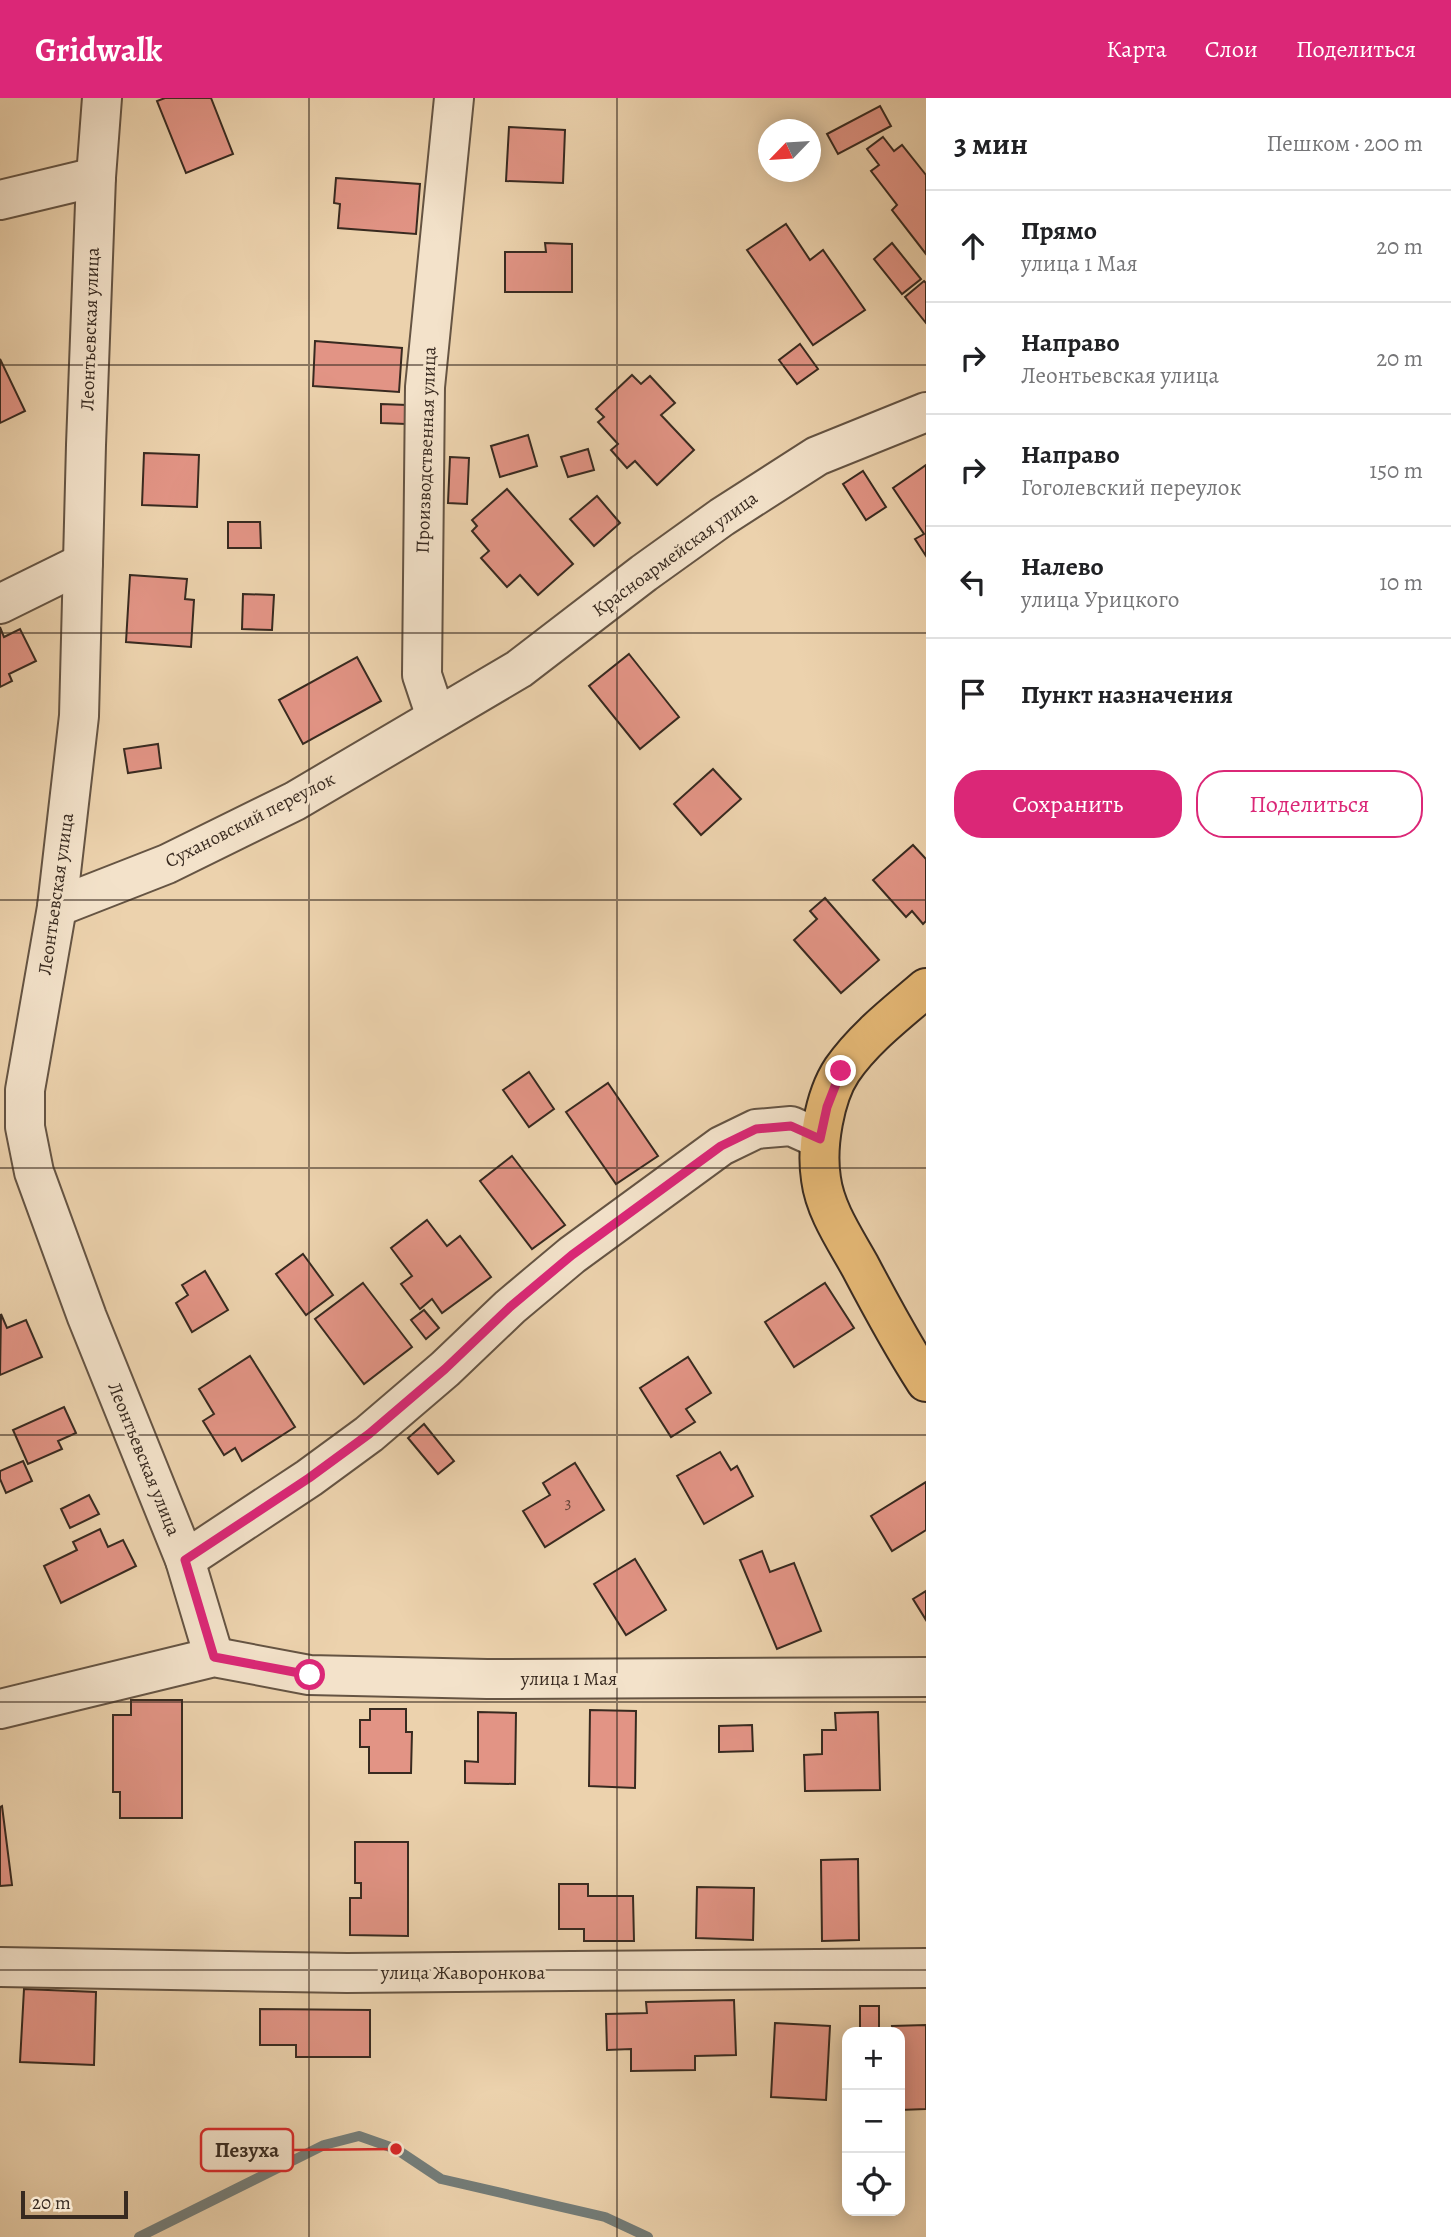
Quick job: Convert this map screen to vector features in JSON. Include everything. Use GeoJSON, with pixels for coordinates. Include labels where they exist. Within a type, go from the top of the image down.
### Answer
{"type":"FeatureCollection","features":[{"type":"Feature","properties":{"kind":"main road"},"geometry":{"type":"LineString","coordinates":[[926,988],[879,1028],[841,1071],[827,1107],[820,1139],[821,1180],[833,1217],[926,1382]]}},
{"type":"Feature","properties":{"kind":"street","name":"Леонтьевская улица"},"geometry":{"type":"LineString","coordinates":[[102,98],[96,177],[79,716],[57,906],[13,1096],[25,1127],[34,1172],[87,1317],[185,1560],[214,1657]]}},
{"type":"Feature","properties":{"kind":"street","name":"Производственная улица"},"geometry":{"type":"LineString","coordinates":[[436,717],[422,675],[425,387],[454,98]]}},
{"type":"Feature","properties":{"kind":"street"},"geometry":{"type":"LineString","coordinates":[[0,200],[96,177]]}},
{"type":"Feature","properties":{"kind":"street","name":"Красноармейская улица"},"geometry":{"type":"LineString","coordinates":[[436,717],[519,669],[711,525],[817,456],[926,412]]}},
{"type":"Feature","properties":{"kind":"street"},"geometry":{"type":"LineString","coordinates":[[0,604],[83,563]]}},
{"type":"Feature","properties":{"kind":"street","name":"Сухановский переулок"},"geometry":{"type":"LineString","coordinates":[[57,906],[167,864],[271,812],[436,717]]}},
{"type":"Feature","properties":{"kind":"street"},"geometry":{"type":"LineString","coordinates":[[185,1560],[309,1478],[369,1434],[572,1255],[721,1146],[756,1129],[791,1126],[820,1139]]}},
{"type":"Feature","properties":{"kind":"street"},"geometry":{"type":"LineString","coordinates":[[0,1709],[214,1657]]}},
{"type":"Feature","properties":{"kind":"street","name":"улица 1 Мая"},"geometry":{"type":"LineString","coordinates":[[214,1657],[310,1675],[487,1679],[926,1677]]}},
{"type":"Feature","properties":{"kind":"street","name":"улица Жаворонкова"},"geometry":{"type":"LineString","coordinates":[[0,1967],[347,1973],[926,1968]]}},
{"type":"Feature","properties":{"kind":"building"},"geometry":{"type":"Polygon","coordinates":[[[165,98],[211,98],[233,154],[186,173],[157,101],[165,98]]]}},
{"type":"Feature","properties":{"kind":"building"},"geometry":{"type":"Polygon","coordinates":[[[880,106],[891,126],[838,154],[827,134],[880,106]]]}},
{"type":"Feature","properties":{"kind":"building"},"geometry":{"type":"Polygon","coordinates":[[[509,127],[565,130],[563,183],[506,181],[509,127]]]}},
{"type":"Feature","properties":{"kind":"building"},"geometry":{"type":"Polygon","coordinates":[[[883,137],[894,151],[902,145],[926,175],[926,254],[892,210],[897,205],[871,171],[879,165],[867,149],[883,137]]]}},
{"type":"Feature","properties":{"kind":"building"},"geometry":{"type":"Polygon","coordinates":[[[336,178],[420,184],[416,234],[338,228],[340,204],[334,203],[336,178]]]}},
{"type":"Feature","properties":{"kind":"building"},"geometry":{"type":"Polygon","coordinates":[[[786,224],[810,260],[823,250],[865,310],[813,345],[747,250],[786,224]]]}},
{"type":"Feature","properties":{"kind":"building"},"geometry":{"type":"Polygon","coordinates":[[[545,243],[572,244],[572,292],[505,292],[505,252],[546,252],[545,243]]]}},
{"type":"Feature","properties":{"kind":"building"},"geometry":{"type":"Polygon","coordinates":[[[892,243],[921,279],[902,294],[874,259],[892,243]]]}},
{"type":"Feature","properties":{"kind":"building"},"geometry":{"type":"Polygon","coordinates":[[[924,281],[926,283],[926,323],[905,297],[924,281]]]}},
{"type":"Feature","properties":{"kind":"building"},"geometry":{"type":"Polygon","coordinates":[[[315,341],[402,348],[399,392],[313,386],[315,341]]]}},
{"type":"Feature","properties":{"kind":"building"},"geometry":{"type":"Polygon","coordinates":[[[800,344],[818,369],[797,384],[779,360],[800,344]]]}},
{"type":"Feature","properties":{"kind":"building"},"geometry":{"type":"Polygon","coordinates":[[[0,359],[25,411],[0,423],[0,359]]]}},
{"type":"Feature","properties":{"kind":"building"},"geometry":{"type":"Polygon","coordinates":[[[632,375],[641,384],[650,376],[675,403],[661,415],[694,450],[657,485],[635,461],[627,468],[611,450],[618,444],[598,422],[604,417],[596,409],[632,375]]]}},
{"type":"Feature","properties":{"kind":"building"},"geometry":{"type":"Polygon","coordinates":[[[381,404],[407,405],[406,424],[381,423],[381,404]]]}},
{"type":"Feature","properties":{"kind":"building"},"geometry":{"type":"Polygon","coordinates":[[[528,435],[537,466],[500,477],[491,446],[528,435]]]}},
{"type":"Feature","properties":{"kind":"building"},"geometry":{"type":"Polygon","coordinates":[[[588,449],[594,470],[568,477],[561,457],[588,449]]]}},
{"type":"Feature","properties":{"kind":"building"},"geometry":{"type":"Polygon","coordinates":[[[144,453],[199,455],[197,507],[142,505],[144,453]]]}},
{"type":"Feature","properties":{"kind":"building"},"geometry":{"type":"Polygon","coordinates":[[[450,457],[469,458],[467,504],[448,503],[450,457]]]}},
{"type":"Feature","properties":{"kind":"building"},"geometry":{"type":"Polygon","coordinates":[[[926,465],[926,556],[915,539],[924,534],[893,488],[926,465]]]}},
{"type":"Feature","properties":{"kind":"building"},"geometry":{"type":"Polygon","coordinates":[[[863,471],[886,507],[866,520],[843,484],[863,471]]]}},
{"type":"Feature","properties":{"kind":"building"},"geometry":{"type":"Polygon","coordinates":[[[507,489],[573,564],[538,595],[520,575],[507,587],[481,558],[489,551],[472,531],[477,526],[472,520],[507,489]]]}},
{"type":"Feature","properties":{"kind":"building"},"geometry":{"type":"Polygon","coordinates":[[[597,496],[620,523],[594,546],[570,519],[597,496]]]}},
{"type":"Feature","properties":{"kind":"building"},"geometry":{"type":"Polygon","coordinates":[[[228,522],[260,522],[261,548],[228,548],[228,522]]]}},
{"type":"Feature","properties":{"kind":"building"},"geometry":{"type":"Polygon","coordinates":[[[130,575],[187,579],[185,599],[194,600],[191,647],[126,642],[130,575]]]}},
{"type":"Feature","properties":{"kind":"building"},"geometry":{"type":"Polygon","coordinates":[[[243,594],[274,595],[272,630],[242,629],[243,594]]]}},
{"type":"Feature","properties":{"kind":"building"},"geometry":{"type":"Polygon","coordinates":[[[0,627],[4,637],[20,629],[36,661],[9,674],[12,681],[0,687],[0,627]]]}},
{"type":"Feature","properties":{"kind":"building"},"geometry":{"type":"Polygon","coordinates":[[[629,654],[679,717],[640,749],[589,686],[629,654]]]}},
{"type":"Feature","properties":{"kind":"building"},"geometry":{"type":"Polygon","coordinates":[[[357,657],[381,701],[303,744],[279,700],[357,657]]]}},
{"type":"Feature","properties":{"kind":"building"},"geometry":{"type":"Polygon","coordinates":[[[158,744],[161,768],[128,773],[124,749],[158,744]]]}},
{"type":"Feature","properties":{"kind":"building"},"geometry":{"type":"Polygon","coordinates":[[[713,769],[741,799],[701,835],[674,804],[713,769]]]}},
{"type":"Feature","properties":{"kind":"building"},"geometry":{"type":"Polygon","coordinates":[[[913,845],[926,859],[926,921],[923,924],[912,911],[906,917],[873,880],[913,845]]]}},
{"type":"Feature","properties":{"kind":"building"},"geometry":{"type":"Polygon","coordinates":[[[825,898],[879,960],[841,993],[794,940],[817,919],[810,911],[825,898]]]}},
{"type":"Feature","properties":{"kind":"building"},"geometry":{"type":"Polygon","coordinates":[[[529,1072],[554,1109],[529,1127],[503,1090],[529,1072]]]}},
{"type":"Feature","properties":{"kind":"building"},"geometry":{"type":"Polygon","coordinates":[[[608,1083],[658,1156],[616,1184],[566,1112],[608,1083]]]}},
{"type":"Feature","properties":{"kind":"building"},"geometry":{"type":"Polygon","coordinates":[[[512,1156],[565,1225],[532,1249],[480,1181],[512,1156]]]}},
{"type":"Feature","properties":{"kind":"building"},"geometry":{"type":"Polygon","coordinates":[[[427,1220],[447,1246],[460,1236],[491,1277],[442,1313],[432,1299],[420,1309],[401,1284],[412,1276],[391,1248],[427,1220]]]}},
{"type":"Feature","properties":{"kind":"building"},"geometry":{"type":"Polygon","coordinates":[[[303,1254],[333,1295],[306,1315],[276,1274],[303,1254]]]}},
{"type":"Feature","properties":{"kind":"building"},"geometry":{"type":"Polygon","coordinates":[[[205,1271],[228,1310],[192,1332],[176,1303],[188,1295],[182,1285],[205,1271]]]}},
{"type":"Feature","properties":{"kind":"building"},"geometry":{"type":"Polygon","coordinates":[[[363,1283],[412,1347],[364,1384],[315,1319],[363,1283]]]}},
{"type":"Feature","properties":{"kind":"building"},"geometry":{"type":"Polygon","coordinates":[[[825,1283],[854,1328],[794,1367],[765,1322],[825,1283]]]}},
{"type":"Feature","properties":{"kind":"building"},"geometry":{"type":"Polygon","coordinates":[[[424,1310],[439,1328],[426,1339],[411,1320],[424,1310]]]}},
{"type":"Feature","properties":{"kind":"building"},"geometry":{"type":"Polygon","coordinates":[[[1,1314],[7,1328],[26,1320],[42,1357],[0,1375],[1,1314]]]}},
{"type":"Feature","properties":{"kind":"building"},"geometry":{"type":"Polygon","coordinates":[[[250,1356],[295,1427],[242,1461],[235,1448],[224,1455],[203,1421],[214,1414],[199,1389],[250,1356]]]}},
{"type":"Feature","properties":{"kind":"building"},"geometry":{"type":"Polygon","coordinates":[[[688,1357],[711,1393],[686,1409],[695,1422],[671,1437],[640,1388],[688,1357]]]}},
{"type":"Feature","properties":{"kind":"building"},"geometry":{"type":"Polygon","coordinates":[[[64,1407],[76,1433],[58,1441],[62,1449],[28,1464],[13,1430],[64,1407]]]}},
{"type":"Feature","properties":{"kind":"building"},"geometry":{"type":"Polygon","coordinates":[[[424,1424],[454,1461],[438,1474],[408,1438],[424,1424]]]}},
{"type":"Feature","properties":{"kind":"building"},"geometry":{"type":"Polygon","coordinates":[[[720,1452],[731,1470],[737,1466],[753,1496],[704,1524],[677,1476],[720,1452]]]}},
{"type":"Feature","properties":{"kind":"building"},"geometry":{"type":"Polygon","coordinates":[[[23,1461],[32,1481],[6,1493],[0,1479],[0,1471],[23,1461]]]}},
{"type":"Feature","properties":{"kind":"building"},"geometry":{"type":"Polygon","coordinates":[[[575,1463],[604,1510],[545,1547],[523,1511],[550,1495],[543,1483],[575,1463]]]}},
{"type":"Feature","properties":{"kind":"building"},"geometry":{"type":"Polygon","coordinates":[[[926,1482],[926,1530],[892,1551],[871,1516],[926,1482]]]}},
{"type":"Feature","properties":{"kind":"building"},"geometry":{"type":"Polygon","coordinates":[[[89,1495],[99,1514],[70,1528],[61,1509],[89,1495]]]}},
{"type":"Feature","properties":{"kind":"building"},"geometry":{"type":"Polygon","coordinates":[[[100,1529],[108,1547],[123,1540],[136,1566],[61,1603],[44,1566],[77,1550],[73,1542],[100,1529]]]}},
{"type":"Feature","properties":{"kind":"building"},"geometry":{"type":"Polygon","coordinates":[[[762,1551],[770,1572],[794,1563],[821,1631],[777,1649],[740,1560],[762,1551]]]}},
{"type":"Feature","properties":{"kind":"building"},"geometry":{"type":"Polygon","coordinates":[[[635,1559],[666,1610],[626,1635],[594,1584],[635,1559]]]}},
{"type":"Feature","properties":{"kind":"building"},"geometry":{"type":"Polygon","coordinates":[[[926,1591],[926,1620],[913,1599],[926,1591]]]}},
{"type":"Feature","properties":{"kind":"building"},"geometry":{"type":"Polygon","coordinates":[[[131,1700],[182,1700],[182,1818],[120,1818],[120,1792],[113,1792],[113,1715],[131,1715],[131,1700]]]}},
{"type":"Feature","properties":{"kind":"building"},"geometry":{"type":"Polygon","coordinates":[[[370,1709],[406,1709],[406,1732],[412,1732],[411,1773],[369,1773],[369,1747],[360,1747],[360,1720],[370,1720],[370,1709]]]}},
{"type":"Feature","properties":{"kind":"building"},"geometry":{"type":"Polygon","coordinates":[[[590,1710],[636,1711],[635,1788],[589,1786],[590,1710]]]}},
{"type":"Feature","properties":{"kind":"building"},"geometry":{"type":"Polygon","coordinates":[[[478,1712],[516,1713],[515,1784],[465,1783],[465,1761],[478,1762],[478,1712]]]}},
{"type":"Feature","properties":{"kind":"building"},"geometry":{"type":"Polygon","coordinates":[[[878,1712],[880,1790],[805,1791],[804,1755],[822,1754],[822,1730],[836,1730],[835,1713],[878,1712]]]}},
{"type":"Feature","properties":{"kind":"building"},"geometry":{"type":"Polygon","coordinates":[[[752,1725],[753,1751],[719,1752],[719,1726],[752,1725]]]}},
{"type":"Feature","properties":{"kind":"building"},"geometry":{"type":"Polygon","coordinates":[[[2,1806],[12,1885],[0,1886],[0,1807],[2,1806]]]}},
{"type":"Feature","properties":{"kind":"building"},"geometry":{"type":"Polygon","coordinates":[[[355,1842],[408,1842],[408,1936],[350,1935],[350,1898],[361,1898],[361,1883],[355,1883],[355,1842]]]}},
{"type":"Feature","properties":{"kind":"building"},"geometry":{"type":"Polygon","coordinates":[[[858,1859],[859,1940],[822,1941],[821,1860],[858,1859]]]}},
{"type":"Feature","properties":{"kind":"building"},"geometry":{"type":"Polygon","coordinates":[[[559,1884],[588,1884],[588,1896],[633,1896],[634,1941],[584,1941],[584,1929],[559,1929],[559,1884]]]}},
{"type":"Feature","properties":{"kind":"building"},"geometry":{"type":"Polygon","coordinates":[[[697,1887],[754,1888],[753,1940],[696,1938],[697,1887]]]}},
{"type":"Feature","properties":{"kind":"building"},"geometry":{"type":"Polygon","coordinates":[[[24,1989],[96,1992],[94,2065],[20,2062],[24,1989]]]}},
{"type":"Feature","properties":{"kind":"building"},"geometry":{"type":"Polygon","coordinates":[[[734,2000],[736,2055],[695,2056],[695,2070],[631,2071],[631,2049],[607,2050],[606,2014],[647,2013],[646,2002],[734,2000]]]}},
{"type":"Feature","properties":{"kind":"building"},"geometry":{"type":"Polygon","coordinates":[[[860,2006],[879,2006],[879,2027],[860,2027],[860,2006]]]}},
{"type":"Feature","properties":{"kind":"building"},"geometry":{"type":"Polygon","coordinates":[[[260,2009],[370,2010],[370,2057],[296,2057],[296,2045],[260,2045],[260,2009]]]}},
{"type":"Feature","properties":{"kind":"building"},"geometry":{"type":"Polygon","coordinates":[[[775,2023],[830,2026],[826,2100],[771,2097],[775,2023]]]}},
{"type":"Feature","properties":{"kind":"building"},"geometry":{"type":"Polygon","coordinates":[[[926,2025],[926,2109],[905,2110],[905,2027],[892,2026],[926,2025]]]}},
{"type":"Feature","properties":{"kind":"waterway"},"geometry":{"type":"LineString","coordinates":[[139,2237],[324,2145],[359,2136],[396,2149],[441,2179],[605,2217],[648,2237]]}},
{"type":"Feature","properties":{"kind":"place","name":"Пезуха"},"geometry":{"type":"Point","coordinates":[396,2149]}},
{"type":"Feature","properties":{"kind":"route"},"geometry":{"type":"LineString","coordinates":[[310,1675],[214,1657],[185,1560],[309,1478],[369,1434],[572,1255],[721,1146],[756,1129],[791,1126],[820,1139],[827,1107],[841,1071]]}}]}
